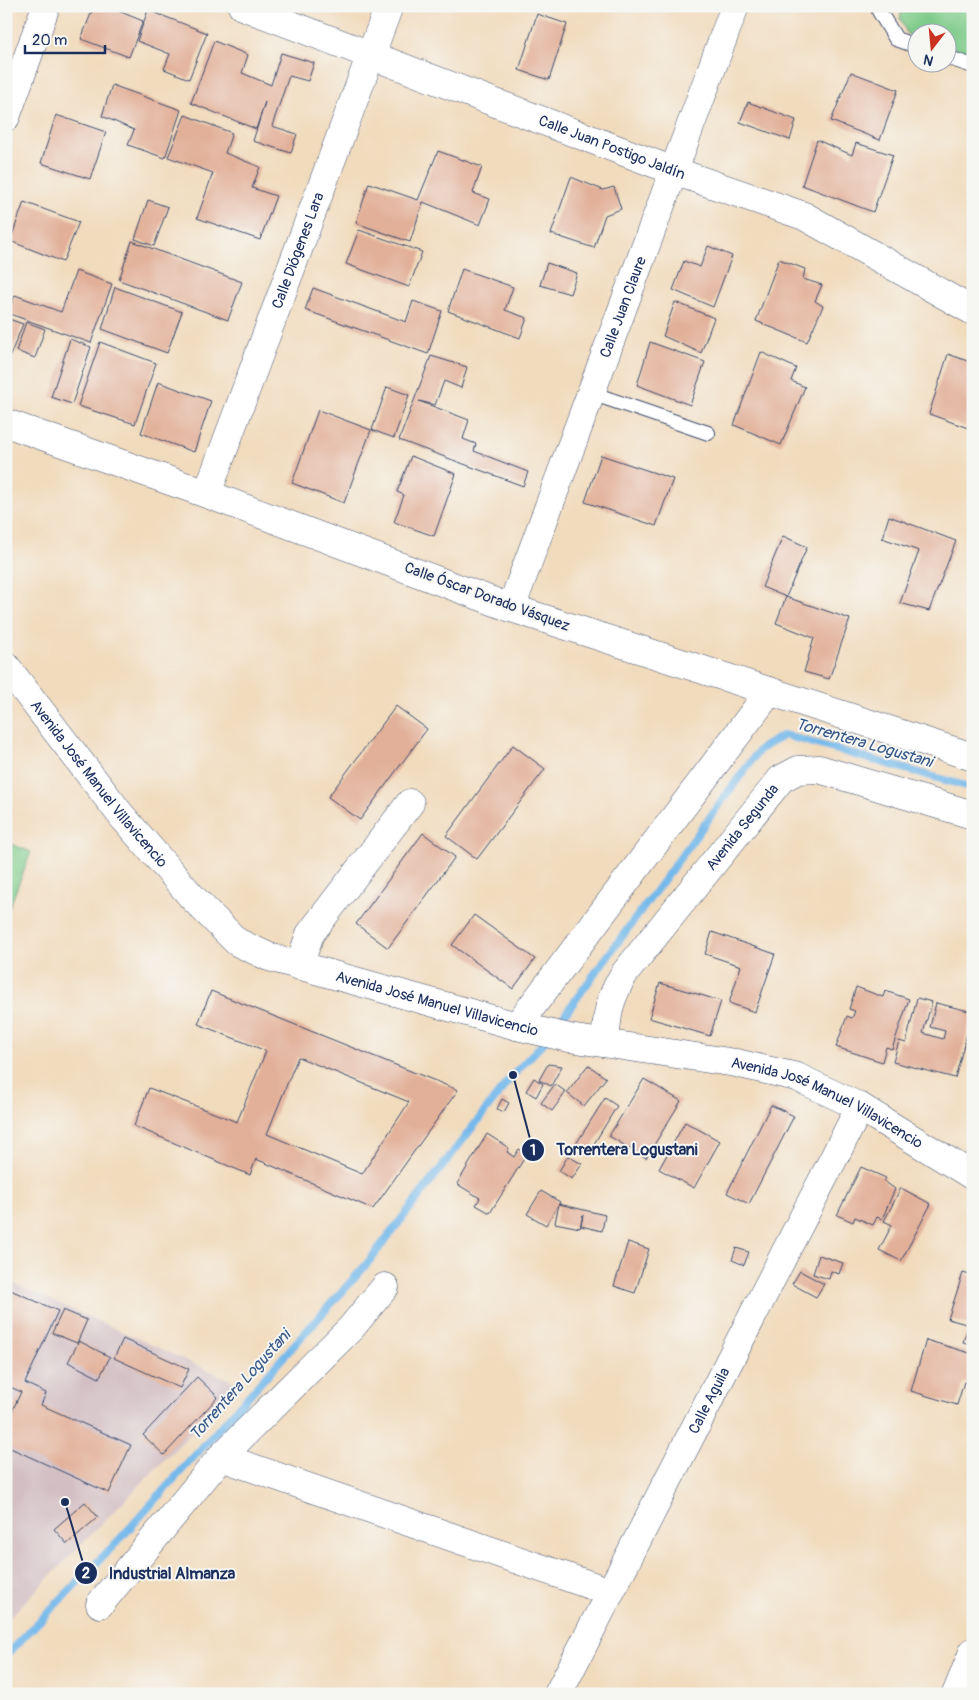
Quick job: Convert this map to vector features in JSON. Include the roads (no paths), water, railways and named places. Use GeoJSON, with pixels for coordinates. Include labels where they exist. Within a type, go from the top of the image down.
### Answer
{"type":"FeatureCollection","features":[{"type":"Feature","properties":{"kind":"street"},"geometry":{"type":"LineString","coordinates":[[6,118],[46,6]]}},
{"type":"Feature","properties":{"kind":"street","name":"Calle Juan Postigo Jaldín"},"geometry":{"type":"LineString","coordinates":[[242,6],[674,170],[804,216],[973,310]]}},
{"type":"Feature","properties":{"kind":"street","name":"Calle Diógenes Lara"},"geometry":{"type":"LineString","coordinates":[[207,494],[389,6]]}},
{"type":"Feature","properties":{"kind":"street","name":"Calle Juan Claure"},"geometry":{"type":"LineString","coordinates":[[510,608],[592,393],[735,6]]}},
{"type":"Feature","properties":{"kind":"street","name":"Calle Óscar Dorado Vásquez"},"geometry":{"type":"LineString","coordinates":[[6,423],[207,494],[510,608],[973,757]]}},
{"type":"Feature","properties":{"kind":"street","name":"Avenida José Manuel Villavicencio"},"geometry":{"type":"LineString","coordinates":[[6,666],[120,815],[217,924],[237,942],[269,957],[527,1029],[569,1038],[736,1063],[797,1077],[860,1108],[973,1176]]}},
{"type":"Feature","properties":{"kind":"street"},"geometry":{"type":"LineString","coordinates":[[527,1029],[770,691]]}},
{"type":"Feature","properties":{"kind":"street","name":"Avenida Segunda"},"geometry":{"type":"LineString","coordinates":[[605,1043],[607,1011],[614,992],[624,974],[780,779],[798,770],[819,769],[973,815]]}},
{"type":"Feature","properties":{"kind":"street"},"geometry":{"type":"LineString","coordinates":[[300,966],[310,934],[410,803]]}},
{"type":"Feature","properties":{"kind":"street","name":"Calle Aguila"},"geometry":{"type":"LineString","coordinates":[[558,1694],[860,1108]]}},
{"type":"Feature","properties":{"kind":"street"},"geometry":{"type":"LineString","coordinates":[[100,1604],[221,1457],[351,1328],[385,1287]]}},
{"type":"Feature","properties":{"kind":"street"},"geometry":{"type":"LineString","coordinates":[[221,1457],[610,1592]]}},
{"type":"Feature","properties":{"kind":"street"},"geometry":{"type":"LineString","coordinates":[[956,1694],[973,1652]]}},
{"type":"Feature","properties":{"kind":"lane"},"geometry":{"type":"LineString","coordinates":[[879,11],[896,39],[906,42]]}},
{"type":"Feature","properties":{"kind":"lane"},"geometry":{"type":"LineString","coordinates":[[956,60],[973,66]]}},
{"type":"Feature","properties":{"kind":"lane"},"geometry":{"type":"LineString","coordinates":[[592,393],[708,433]]}},
{"type":"Feature","properties":{"kind":"waterway","name":"Torrentera Logustani"},"geometry":{"type":"LineString","coordinates":[[554,1029],[760,749],[784,735],[973,788]]}},
{"type":"Feature","properties":{"kind":"waterway","name":"Torrentera Logustani"},"geometry":{"type":"LineString","coordinates":[[6,1655],[120,1539],[366,1265],[513,1075],[547,1039]]}},
{"type":"Feature","properties":{"kind":"place","name":"Torrentera Logustani"},"geometry":{"type":"Point","coordinates":[513,1075]}},
{"type":"Feature","properties":{"kind":"place","name":"Industrial Almanza"},"geometry":{"type":"Point","coordinates":[65,1502]}}]}
